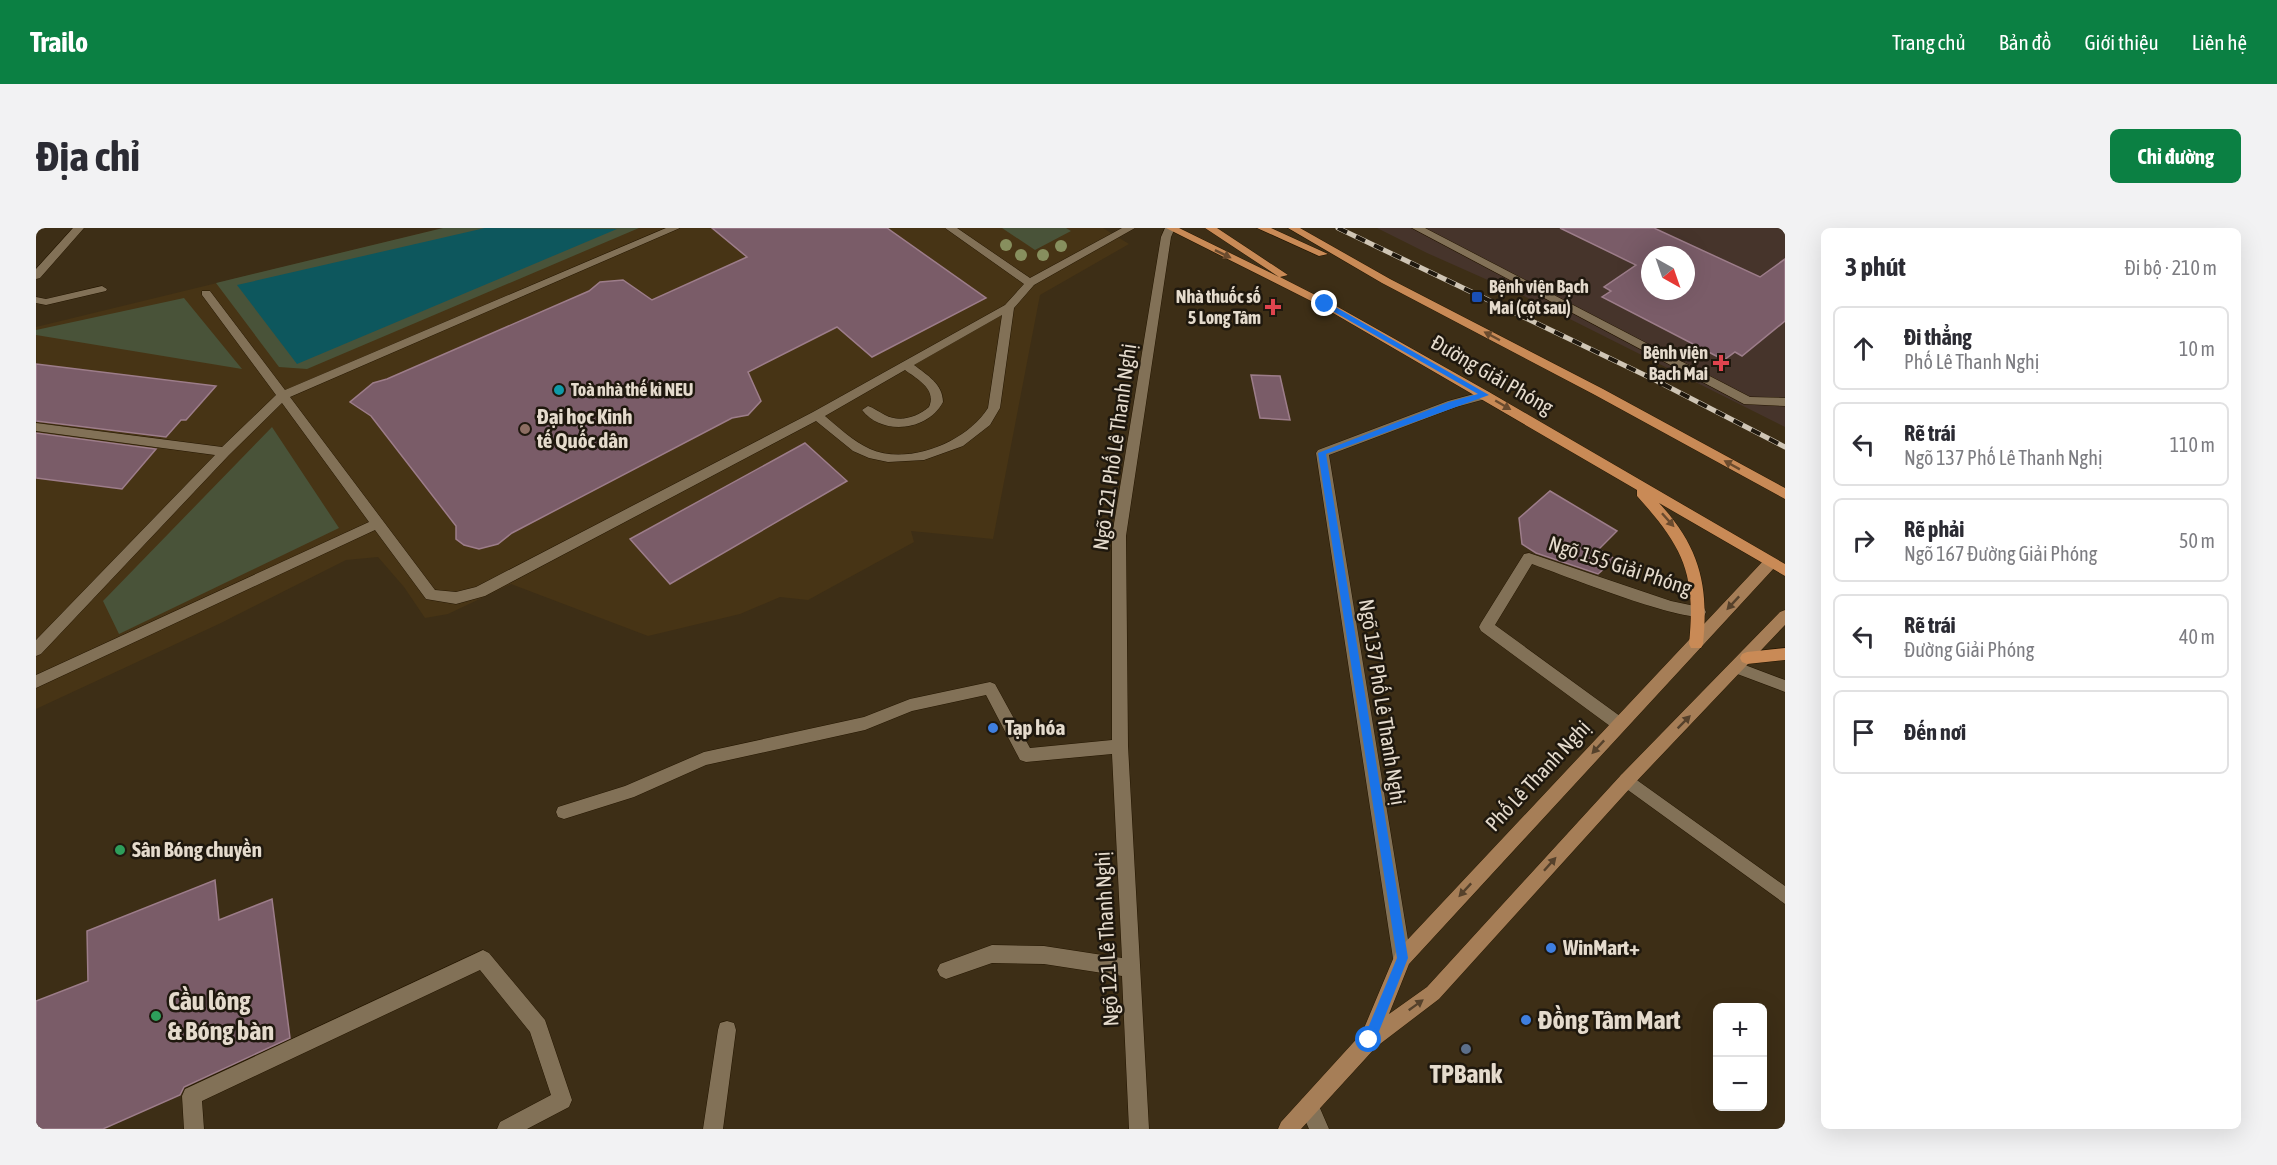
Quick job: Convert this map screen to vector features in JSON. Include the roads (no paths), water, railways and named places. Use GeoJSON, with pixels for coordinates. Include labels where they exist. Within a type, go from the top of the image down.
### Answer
{"type":"FeatureCollection","features":[{"type":"Feature","properties":{"kind":"main road","name":"Đường Giải Phóng"},"geometry":{"type":"LineString","coordinates":[[1171,228],[1325,304],[1785,571]]}},
{"type":"Feature","properties":{"kind":"main road"},"geometry":{"type":"LineString","coordinates":[[1210,228],[1239,244],[1325,304]]}},
{"type":"Feature","properties":{"kind":"main road"},"geometry":{"type":"LineString","coordinates":[[1262,228],[1386,281]]}},
{"type":"Feature","properties":{"kind":"main road","name":"Đường Giải Phóng"},"geometry":{"type":"LineString","coordinates":[[1293,228],[1386,281],[1599,392],[1785,494]]}},
{"type":"Feature","properties":{"kind":"main road"},"geometry":{"type":"LineString","coordinates":[[1628,478],[1675,528],[1684,544],[1697,576],[1699,612],[1696,644]]}},
{"type":"Feature","properties":{"kind":"main road","name":"Phố Lê Thanh Nghị"},"geometry":{"type":"LineString","coordinates":[[1369,1040],[1402,958],[1770,563]]}},
{"type":"Feature","properties":{"kind":"main road","name":"Phố Lê Thanh Nghị"},"geometry":{"type":"LineString","coordinates":[[1288,1129],[1369,1040],[1433,993],[1627,780],[1785,616]]}},
{"type":"Feature","properties":{"kind":"main road"},"geometry":{"type":"LineString","coordinates":[[1742,663],[1785,654]]}},
{"type":"Feature","properties":{"kind":"lane"},"geometry":{"type":"LineString","coordinates":[[36,276],[79,228]]}},
{"type":"Feature","properties":{"kind":"lane"},"geometry":{"type":"LineString","coordinates":[[950,228],[1030,283]]}},
{"type":"Feature","properties":{"kind":"lane"},"geometry":{"type":"LineString","coordinates":[[206,293],[431,595],[456,598],[480,592],[816,415],[1009,307],[1030,283],[1130,228]]}},
{"type":"Feature","properties":{"kind":"lane","name":"Ngõ 121 Phố Lê Thanh Nghị"},"geometry":{"type":"LineString","coordinates":[[1120,746],[1119,536],[1166,237],[1171,228]]}},
{"type":"Feature","properties":{"kind":"lane"},"geometry":{"type":"LineString","coordinates":[[1416,228],[1748,401],[1785,402]]}},
{"type":"Feature","properties":{"kind":"lane"},"geometry":{"type":"LineString","coordinates":[[36,650],[225,452],[282,396],[667,229]]}},
{"type":"Feature","properties":{"kind":"lane"},"geometry":{"type":"LineString","coordinates":[[36,300],[46,303],[102,289]]}},
{"type":"Feature","properties":{"kind":"lane"},"geometry":{"type":"LineString","coordinates":[[816,415],[850,443],[873,455],[922,457],[945,449],[967,437],[984,422],[994,407],[1009,307]]}},
{"type":"Feature","properties":{"kind":"lane"},"geometry":{"type":"LineString","coordinates":[[868,410],[892,423],[909,424],[926,417],[935,409],[938,396],[932,386],[906,365]]}},
{"type":"Feature","properties":{"kind":"lane","name":"Ngõ 137 Phố Lê Thanh Nghị"},"geometry":{"type":"LineString","coordinates":[[1402,958],[1322,453],[1452,404],[1485,395]]}},
{"type":"Feature","properties":{"kind":"lane"},"geometry":{"type":"LineString","coordinates":[[36,428],[225,452]]}},
{"type":"Feature","properties":{"kind":"lane"},"geometry":{"type":"LineString","coordinates":[[36,682],[378,523]]}},
{"type":"Feature","properties":{"kind":"lane","name":"Ngõ 155 Giải Phóng"},"geometry":{"type":"LineString","coordinates":[[1619,724],[1486,627],[1529,558],[1671,607],[1699,612]]}},
{"type":"Feature","properties":{"kind":"lane"},"geometry":{"type":"LineString","coordinates":[[1742,663],[1785,686]]}},
{"type":"Feature","properties":{"kind":"lane"},"geometry":{"type":"LineString","coordinates":[[564,812],[628,792],[704,759],[865,723],[910,705],[990,688],[1026,755],[1120,746]]}},
{"type":"Feature","properties":{"kind":"lane","name":"Ngõ 121 Lê Thanh Nghị"},"geometry":{"type":"LineString","coordinates":[[1120,746],[1139,1129]]}},
{"type":"Feature","properties":{"kind":"lane"},"geometry":{"type":"LineString","coordinates":[[1627,780],[1785,896]]}},
{"type":"Feature","properties":{"kind":"lane"},"geometry":{"type":"LineString","coordinates":[[946,970],[992,954],[1044,955],[1131,968]]}},
{"type":"Feature","properties":{"kind":"lane"},"geometry":{"type":"LineString","coordinates":[[194,1129],[192,1096],[483,959],[538,1027],[562,1100],[507,1129]]}},
{"type":"Feature","properties":{"kind":"lane"},"geometry":{"type":"LineString","coordinates":[[713,1129],[727,1030]]}},
{"type":"Feature","properties":{"kind":"lane"},"geometry":{"type":"LineString","coordinates":[[1309,1106],[1319,1129]]}},
{"type":"Feature","properties":{"kind":"water"},"geometry":{"type":"Polygon","coordinates":[[[485,228],[617,229],[297,364],[237,285],[485,228]]]}},
{"type":"Feature","properties":{"kind":"railway"},"geometry":{"type":"LineString","coordinates":[[1338,228],[1655,380],[1785,447]]}},
{"type":"Feature","properties":{"kind":"place","name":"Bệnh viện Bạch Mai (cột sau)"},"geometry":{"type":"Point","coordinates":[1477,297]}},
{"type":"Feature","properties":{"kind":"place","name":"Nhà thuốc số 5 Long Tâm"},"geometry":{"type":"Point","coordinates":[1273,307]}},
{"type":"Feature","properties":{"kind":"place","name":"Bệnh viện Bạch Mai"},"geometry":{"type":"Point","coordinates":[1721,363]}},
{"type":"Feature","properties":{"kind":"place","name":"Toà nhà thế kỉ NEU"},"geometry":{"type":"Point","coordinates":[559,390]}},
{"type":"Feature","properties":{"kind":"place","name":"Đại học Kinh tế Quốc dân"},"geometry":{"type":"Point","coordinates":[525,429]}},
{"type":"Feature","properties":{"kind":"place","name":"Tạp hóa"},"geometry":{"type":"Point","coordinates":[993,728]}},
{"type":"Feature","properties":{"kind":"place","name":"Sân Bóng chuyền"},"geometry":{"type":"Point","coordinates":[120,850]}},
{"type":"Feature","properties":{"kind":"place","name":"WinMart+"},"geometry":{"type":"Point","coordinates":[1551,948]}},
{"type":"Feature","properties":{"kind":"place","name":"Cầu lông & Bóng bàn"},"geometry":{"type":"Point","coordinates":[156,1016]}},
{"type":"Feature","properties":{"kind":"place","name":"Đồng Tâm Mart"},"geometry":{"type":"Point","coordinates":[1526,1020]}},
{"type":"Feature","properties":{"kind":"place","name":"TPBank"},"geometry":{"type":"Point","coordinates":[1466,1049]}}]}
